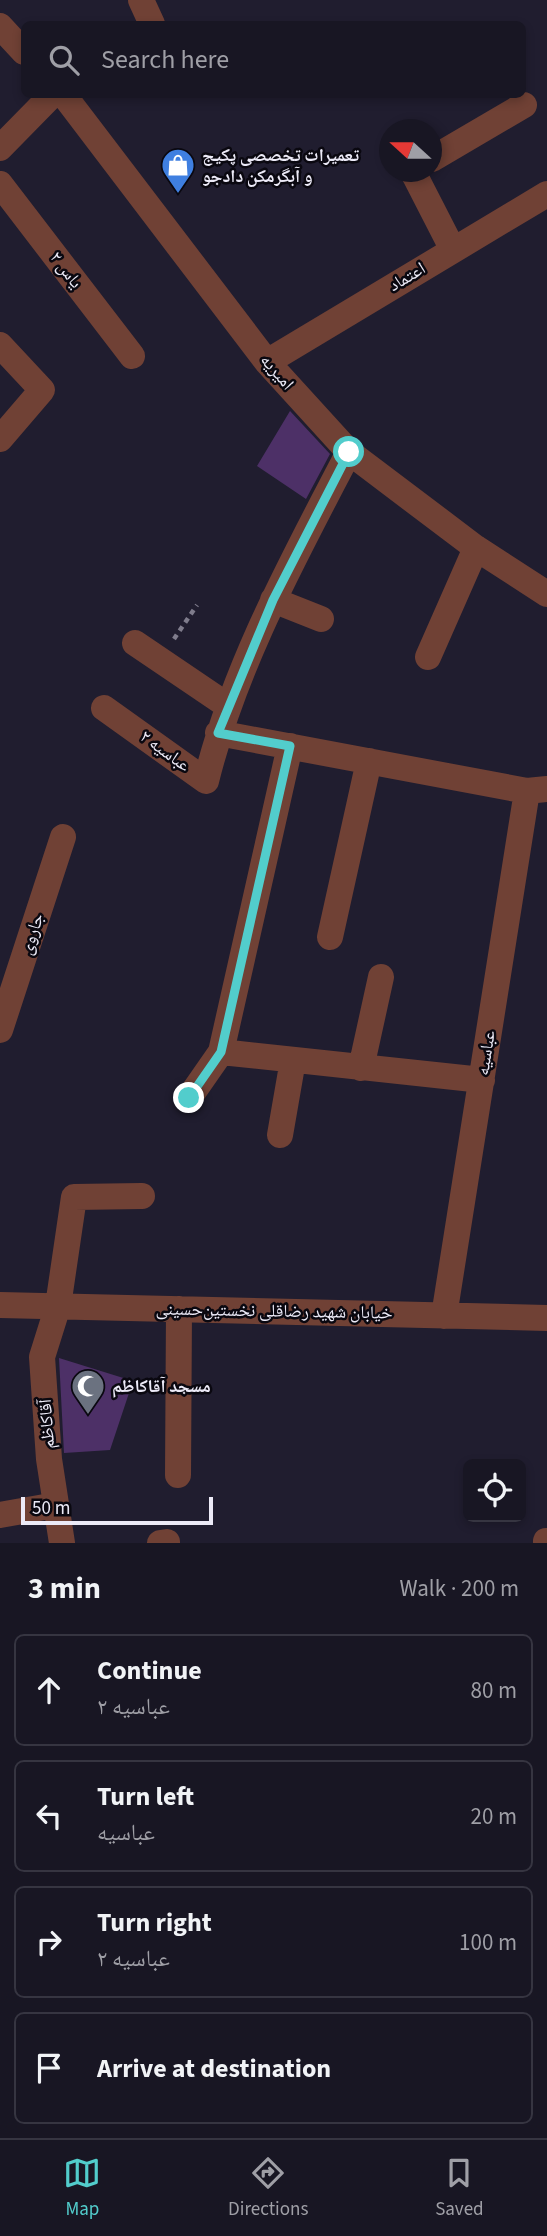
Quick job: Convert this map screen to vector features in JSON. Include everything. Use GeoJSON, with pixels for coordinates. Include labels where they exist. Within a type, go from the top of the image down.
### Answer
{"type":"FeatureCollection","features":[{"type":"Feature","properties":{"kind":"street"},"geometry":{"type":"LineString","coordinates":[[141,0],[151,21]]}},
{"type":"Feature","properties":{"kind":"street"},"geometry":{"type":"LineString","coordinates":[[0,26],[21,49]]}},
{"type":"Feature","properties":{"kind":"street"},"geometry":{"type":"LineString","coordinates":[[0,148],[49,98]]}},
{"type":"Feature","properties":{"kind":"street","name":"امیریه"},"geometry":{"type":"LineString","coordinates":[[66,98],[267,362],[349,452],[475,548],[547,594]]}},
{"type":"Feature","properties":{"kind":"street"},"geometry":{"type":"LineString","coordinates":[[442,153],[524,105]]}},
{"type":"Feature","properties":{"kind":"street"},"geometry":{"type":"LineString","coordinates":[[418,182],[453,250]]}},
{"type":"Feature","properties":{"kind":"street","name":"یاس ۲"},"geometry":{"type":"LineString","coordinates":[[0,184],[132,356]]}},
{"type":"Feature","properties":{"kind":"street","name":"اعتماد"},"geometry":{"type":"LineString","coordinates":[[267,362],[547,194]]}},
{"type":"Feature","properties":{"kind":"street"},"geometry":{"type":"LineString","coordinates":[[0,345],[42,390],[0,439]]}},
{"type":"Feature","properties":{"kind":"street","name":"عباسیه ۲"},"geometry":{"type":"LineString","coordinates":[[104,708],[206,781],[218,733],[273,600],[349,452]]}},
{"type":"Feature","properties":{"kind":"street"},"geometry":{"type":"LineString","coordinates":[[428,657],[475,548]]}},
{"type":"Feature","properties":{"kind":"street"},"geometry":{"type":"LineString","coordinates":[[273,600],[321,619]]}},
{"type":"Feature","properties":{"kind":"street"},"geometry":{"type":"LineString","coordinates":[[135,643],[228,706]]}},
{"type":"Feature","properties":{"kind":"street","name":"عباسیه"},"geometry":{"type":"LineString","coordinates":[[218,733],[537,790],[482,1080],[444,1316]]}},
{"type":"Feature","properties":{"kind":"street"},"geometry":{"type":"LineString","coordinates":[[189,1098],[221,1052],[290,746]]}},
{"type":"Feature","properties":{"kind":"street"},"geometry":{"type":"LineString","coordinates":[[330,937],[369,761]]}},
{"type":"Feature","properties":{"kind":"street","name":"جاروی"},"geometry":{"type":"LineString","coordinates":[[0,1030],[63,837]]}},
{"type":"Feature","properties":{"kind":"street"},"geometry":{"type":"LineString","coordinates":[[361,1068],[381,977]]}},
{"type":"Feature","properties":{"kind":"street"},"geometry":{"type":"LineString","coordinates":[[221,1052],[482,1080]]}},
{"type":"Feature","properties":{"kind":"street"},"geometry":{"type":"LineString","coordinates":[[280,1135],[293,1060]]}},
{"type":"Feature","properties":{"kind":"street","name":"آقاکاظم"},"geometry":{"type":"LineString","coordinates":[[62,1543],[49,1459],[42,1357],[58,1306],[74,1197],[142,1196]]}},
{"type":"Feature","properties":{"kind":"street","name":"خیابان شهید رضاقلی نخستین‌حسینی"},"geometry":{"type":"LineString","coordinates":[[0,1305],[547,1318]]}},
{"type":"Feature","properties":{"kind":"street"},"geometry":{"type":"LineString","coordinates":[[177,1475],[179,1309]]}},
{"type":"Feature","properties":{"kind":"street"},"geometry":{"type":"LineString","coordinates":[[0,1515],[57,1505]]}},
{"type":"Feature","properties":{"kind":"path"},"geometry":{"type":"LineString","coordinates":[[160,660],[197,605]]}},
{"type":"Feature","properties":{"kind":"building"},"geometry":{"type":"Polygon","coordinates":[[[290,411],[330,454],[306,499],[257,466],[290,411]]]}},
{"type":"Feature","properties":{"kind":"building","name":"مسجد آقاکاظم"},"geometry":{"type":"Polygon","coordinates":[[[59,1358],[133,1381],[110,1450],[64,1453],[59,1358]]]}},
{"type":"Feature","properties":{"kind":"place","name":"تعمیرات تخصصی پکیج و آبگرمکن دادجو"},"geometry":{"type":"Point","coordinates":[178,195]}},
{"type":"Feature","properties":{"kind":"place","name":"مسجد آقاکاظم"},"geometry":{"type":"Point","coordinates":[88,1416]}},
{"type":"Feature","properties":{"kind":"route"},"geometry":{"type":"LineString","coordinates":[[189,1098],[221,1052],[290,746],[218,733],[273,600],[349,452]]}}]}
